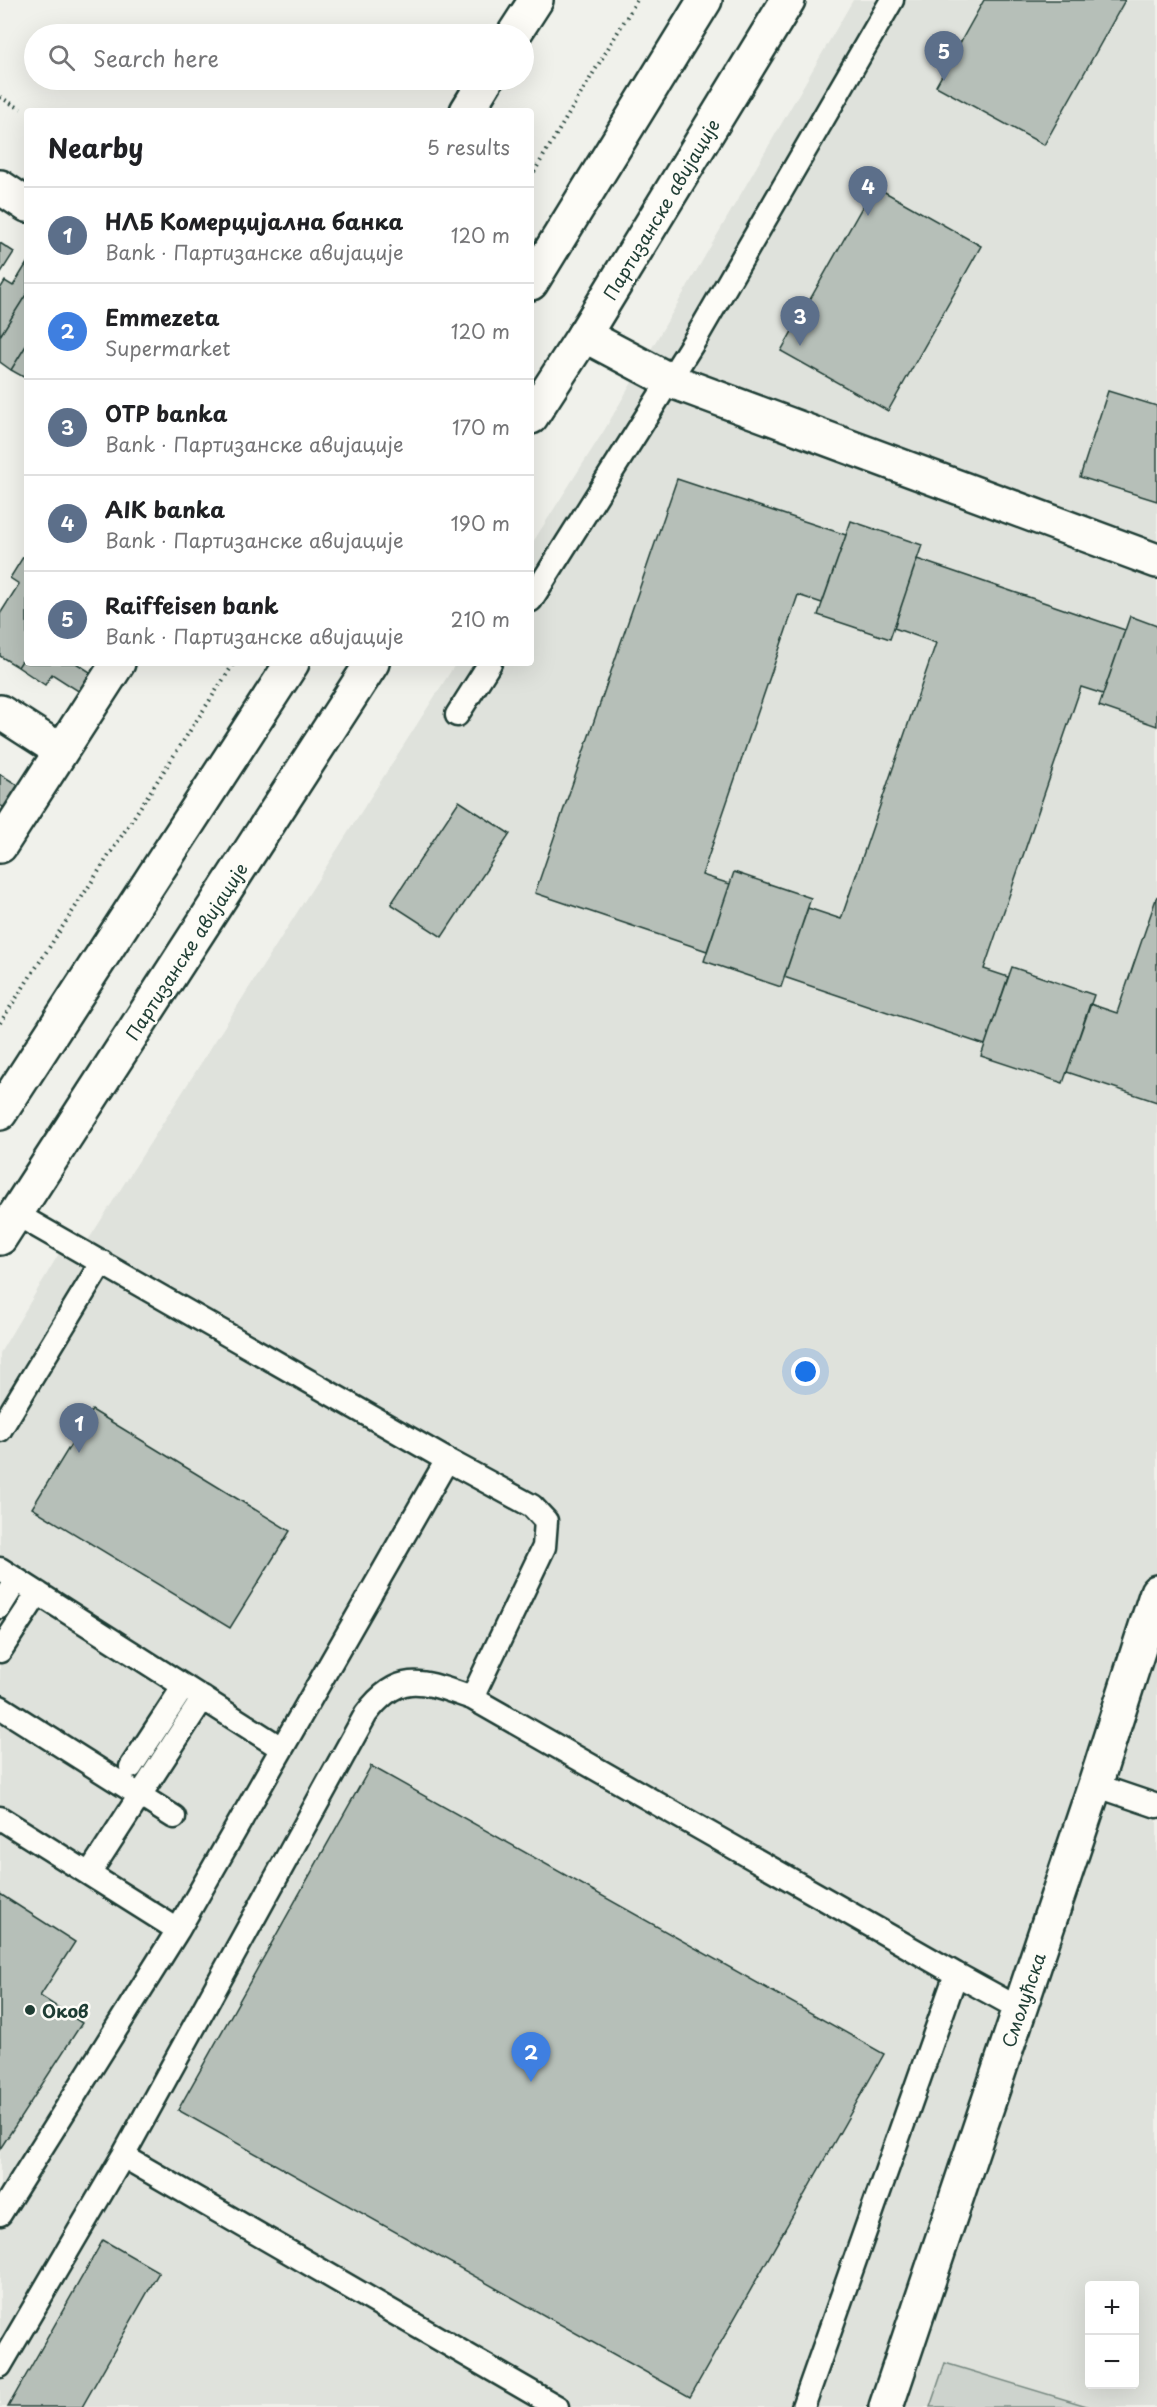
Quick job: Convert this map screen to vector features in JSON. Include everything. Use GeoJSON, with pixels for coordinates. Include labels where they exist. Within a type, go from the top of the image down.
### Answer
{"type":"FeatureCollection","features":[{"type":"Feature","properties":{"kind":"main road"},"geometry":{"type":"LineString","coordinates":[[520,24],[536,0]]}},
{"type":"Feature","properties":{"kind":"main road"},"geometry":{"type":"LineString","coordinates":[[534,278],[705,0]]}},
{"type":"Feature","properties":{"kind":"main road","name":"Партизанске авијације"},"geometry":{"type":"LineString","coordinates":[[534,412],[584,335],[788,0]]}},
{"type":"Feature","properties":{"kind":"main road"},"geometry":{"type":"LineString","coordinates":[[469,108],[480,90]]}},
{"type":"Feature","properties":{"kind":"main road"},"geometry":{"type":"LineString","coordinates":[[0,187],[24,203]]}},
{"type":"Feature","properties":{"kind":"main road"},"geometry":{"type":"LineString","coordinates":[[584,335],[669,380],[1157,561]]}},
{"type":"Feature","properties":{"kind":"main road"},"geometry":{"type":"LineString","coordinates":[[0,846],[116,666]]}},
{"type":"Feature","properties":{"kind":"main road"},"geometry":{"type":"LineString","coordinates":[[0,1113],[290,666]]}},
{"type":"Feature","properties":{"kind":"main road","name":"Партизанске авијације"},"geometry":{"type":"LineString","coordinates":[[5,1218],[370,666]]}},
{"type":"Feature","properties":{"kind":"main road"},"geometry":{"type":"LineString","coordinates":[[0,712],[61,751]]}},
{"type":"Feature","properties":{"kind":"main road","name":"Смолућска"},"geometry":{"type":"LineString","coordinates":[[886,2407],[1095,1785],[1157,1592]]}},
{"type":"Feature","properties":{"kind":"lane"},"geometry":{"type":"LineString","coordinates":[[534,595],[669,380],[892,0]]}},
{"type":"Feature","properties":{"kind":"lane"},"geometry":{"type":"LineString","coordinates":[[458,715],[488,666]]}},
{"type":"Feature","properties":{"kind":"lane"},"geometry":{"type":"LineString","coordinates":[[5,1218],[102,1262],[447,1460],[532,1506],[546,1521],[544,1547],[472,1698]]}},
{"type":"Feature","properties":{"kind":"lane"},"geometry":{"type":"LineString","coordinates":[[0,1430],[102,1262]]}},
{"type":"Feature","properties":{"kind":"lane"},"geometry":{"type":"LineString","coordinates":[[0,2214],[178,1930],[447,1460]]}},
{"type":"Feature","properties":{"kind":"lane"},"geometry":{"type":"LineString","coordinates":[[0,1606],[9,1575],[281,1748]]}},
{"type":"Feature","properties":{"kind":"lane"},"geometry":{"type":"LineString","coordinates":[[0,1651],[38,1593]]}},
{"type":"Feature","properties":{"kind":"lane"},"geometry":{"type":"LineString","coordinates":[[0,2366],[123,2156],[366,1714],[380,1695],[400,1683],[436,1685],[472,1698],[1020,2009]]}},
{"type":"Feature","properties":{"kind":"lane"},"geometry":{"type":"LineString","coordinates":[[131,1767],[193,1692]]}},
{"type":"Feature","properties":{"kind":"lane"},"geometry":{"type":"LineString","coordinates":[[89,1874],[140,1795],[193,1692]]}},
{"type":"Feature","properties":{"kind":"lane"},"geometry":{"type":"LineString","coordinates":[[0,1707],[174,1817]]}},
{"type":"Feature","properties":{"kind":"lane"},"geometry":{"type":"LineString","coordinates":[[1095,1785],[1157,1806]]}},
{"type":"Feature","properties":{"kind":"lane"},"geometry":{"type":"LineString","coordinates":[[0,1818],[178,1930]]}},
{"type":"Feature","properties":{"kind":"lane"},"geometry":{"type":"LineString","coordinates":[[803,2407],[956,1974]]}},
{"type":"Feature","properties":{"kind":"lane"},"geometry":{"type":"LineString","coordinates":[[123,2156],[557,2407]]}},
{"type":"Feature","properties":{"kind":"path"},"geometry":{"type":"LineString","coordinates":[[534,172],[637,0]]}},
{"type":"Feature","properties":{"kind":"path"},"geometry":{"type":"LineString","coordinates":[[0,97],[21,109]]}},
{"type":"Feature","properties":{"kind":"path"},"geometry":{"type":"LineString","coordinates":[[0,1023],[232,666]]}},
{"type":"Feature","properties":{"kind":"shaded area"},"geometry":{"type":"Polygon","coordinates":[[[853,0],[1157,0],[1157,2407],[0,2407],[0,1353],[64,1245],[80,1253],[454,666],[534,666],[534,540],[605,429],[853,0]]]}},
{"type":"Feature","properties":{"kind":"shaded area"},"geometry":{"type":"Polygon","coordinates":[[[945,2363],[1090,2407],[930,2407],[945,2363]]]}},
{"type":"Feature","properties":{"kind":"building"},"geometry":{"type":"Polygon","coordinates":[[[984,0],[1125,0],[1044,145],[936,86],[984,0]]]}},
{"type":"Feature","properties":{"kind":"building"},"geometry":{"type":"Polygon","coordinates":[[[874,186],[981,246],[888,411],[781,351],[874,186]]]}},
{"type":"Feature","properties":{"kind":"building"},"geometry":{"type":"Polygon","coordinates":[[[0,243],[14,252],[0,274],[0,243]]]}},
{"type":"Feature","properties":{"kind":"building"},"geometry":{"type":"Polygon","coordinates":[[[24,268],[24,298],[0,336],[0,289],[5,281],[13,286],[24,268]]]}},
{"type":"Feature","properties":{"kind":"building"},"geometry":{"type":"Polygon","coordinates":[[[24,298],[24,349],[11,370],[0,362],[0,336],[24,298]]]}},
{"type":"Feature","properties":{"kind":"building"},"geometry":{"type":"Polygon","coordinates":[[[24,349],[24,377],[11,370],[24,349]]]}},
{"type":"Feature","properties":{"kind":"building"},"geometry":{"type":"Polygon","coordinates":[[[1108,391],[1157,406],[1157,501],[1080,477],[1108,391]]]}},
{"type":"Feature","properties":{"kind":"building"},"geometry":{"type":"Polygon","coordinates":[[[677,479],[846,535],[822,603],[798,595],[702,875],[730,884],[707,951],[535,893],[677,479]]]}},
{"type":"Feature","properties":{"kind":"building"},"geometry":{"type":"Polygon","coordinates":[[[851,521],[922,545],[890,639],[818,615],[851,521]]]}},
{"type":"Feature","properties":{"kind":"building"},"geometry":{"type":"Polygon","coordinates":[[[23,557],[24,658],[18,667],[0,656],[0,614],[19,584],[10,578],[23,557]]]}},
{"type":"Feature","properties":{"kind":"building"},"geometry":{"type":"Polygon","coordinates":[[[917,559],[1125,630],[1103,694],[1081,687],[984,969],[1008,977],[985,1045],[784,977],[808,908],[841,919],[936,643],[894,628],[917,559]]]}},
{"type":"Feature","properties":{"kind":"building"},"geometry":{"type":"Polygon","coordinates":[[[1130,616],[1157,626],[1157,726],[1099,706],[1130,616]]]}},
{"type":"Feature","properties":{"kind":"building"},"geometry":{"type":"Polygon","coordinates":[[[24,658],[24,666],[81,666],[98,677],[86,696],[52,674],[45,685],[18,667],[24,658]]]}},
{"type":"Feature","properties":{"kind":"building"},"geometry":{"type":"Polygon","coordinates":[[[0,774],[24,789],[9,811],[0,805],[0,774]]]}},
{"type":"Feature","properties":{"kind":"building"},"geometry":{"type":"Polygon","coordinates":[[[459,801],[510,834],[442,937],[391,904],[459,801]]]}},
{"type":"Feature","properties":{"kind":"building"},"geometry":{"type":"Polygon","coordinates":[[[734,872],[811,898],[781,987],[704,961],[734,872]]]}},
{"type":"Feature","properties":{"kind":"building"},"geometry":{"type":"Polygon","coordinates":[[[1157,896],[1157,1102],[1067,1072],[1090,1004],[1117,1013],[1157,896]]]}},
{"type":"Feature","properties":{"kind":"building"},"geometry":{"type":"Polygon","coordinates":[[[1012,967],[1094,995],[1063,1083],[981,1056],[1012,967]]]}},
{"type":"Feature","properties":{"kind":"building"},"geometry":{"type":"Polygon","coordinates":[[[92,1410],[290,1531],[230,1628],[32,1508],[92,1410]]]}},
{"type":"Feature","properties":{"kind":"building"},"geometry":{"type":"Polygon","coordinates":[[[371,1766],[884,2054],[690,2397],[178,2110],[371,1766]]]}},
{"type":"Feature","properties":{"kind":"building","name":"Оков"},"geometry":{"type":"Polygon","coordinates":[[[0,1894],[75,1942],[40,1996],[82,2023],[0,2149],[0,1894]]]}},
{"type":"Feature","properties":{"kind":"building"},"geometry":{"type":"Polygon","coordinates":[[[103,2240],[159,2272],[82,2407],[8,2407],[103,2240]]]}},
{"type":"Feature","properties":{"kind":"place","name":"Raiffeisen bank"},"geometry":{"type":"Point","coordinates":[944,81]}},
{"type":"Feature","properties":{"kind":"place","name":"AIK banka"},"geometry":{"type":"Point","coordinates":[868,216]}},
{"type":"Feature","properties":{"kind":"place","name":"OTP banka"},"geometry":{"type":"Point","coordinates":[800,346]}},
{"type":"Feature","properties":{"kind":"place","name":"НЛБ Комерцијална банка"},"geometry":{"type":"Point","coordinates":[79,1453]}},
{"type":"Feature","properties":{"kind":"place","name":"Оков"},"geometry":{"type":"Point","coordinates":[30,2010]}},
{"type":"Feature","properties":{"kind":"place","name":"Emmezeta"},"geometry":{"type":"Point","coordinates":[531,2082]}}]}
